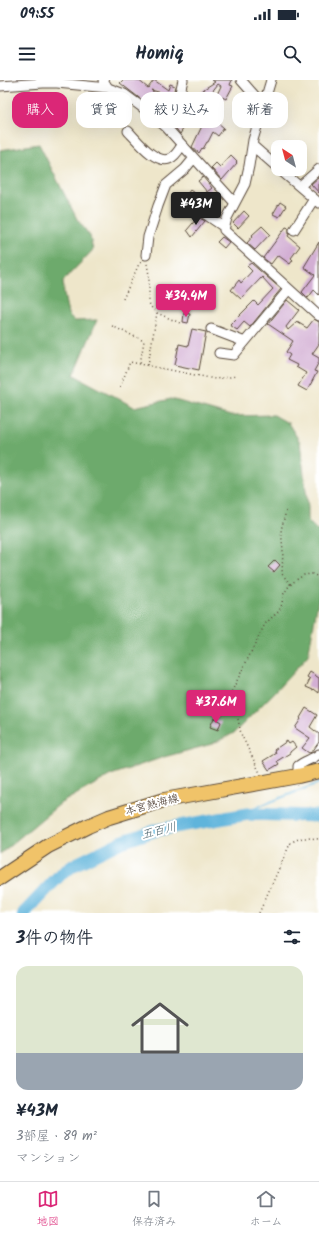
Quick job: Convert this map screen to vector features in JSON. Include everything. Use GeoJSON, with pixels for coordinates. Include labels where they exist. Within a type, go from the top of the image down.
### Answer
{"type":"FeatureCollection","features":[{"type":"Feature","properties":{"kind":"main road","name":"本宮熱海線"},"geometry":{"type":"LineString","coordinates":[[0,878],[48,846],[109,817],[164,800],[319,771]]}},
{"type":"Feature","properties":{"kind":"street"},"geometry":{"type":"LineString","coordinates":[[107,86],[116,80]]}},
{"type":"Feature","properties":{"kind":"street"},"geometry":{"type":"LineString","coordinates":[[180,92],[183,80]]}},
{"type":"Feature","properties":{"kind":"street"},"geometry":{"type":"LineString","coordinates":[[241,80],[252,92]]}},
{"type":"Feature","properties":{"kind":"street"},"geometry":{"type":"LineString","coordinates":[[267,92],[271,80]]}},
{"type":"Feature","properties":{"kind":"street"},"geometry":{"type":"LineString","coordinates":[[0,86],[42,83],[107,86],[124,94],[140,106]]}},
{"type":"Feature","properties":{"kind":"street"},"geometry":{"type":"LineString","coordinates":[[166,128],[234,202]]}},
{"type":"Feature","properties":{"kind":"street"},"geometry":{"type":"LineString","coordinates":[[224,227],[234,202],[245,184],[256,128]]}},
{"type":"Feature","properties":{"kind":"street"},"geometry":{"type":"LineString","coordinates":[[128,132],[148,152],[160,159],[169,159],[174,156],[182,145]]}},
{"type":"Feature","properties":{"kind":"street"},"geometry":{"type":"LineString","coordinates":[[253,146],[271,161]]}},
{"type":"Feature","properties":{"kind":"street"},"geometry":{"type":"LineString","coordinates":[[146,256],[148,237],[166,185],[185,169],[194,158]]}},
{"type":"Feature","properties":{"kind":"street"},"geometry":{"type":"LineString","coordinates":[[300,186],[319,169]]}},
{"type":"Feature","properties":{"kind":"street"},"geometry":{"type":"LineString","coordinates":[[288,176],[317,201],[294,230]]}},
{"type":"Feature","properties":{"kind":"street"},"geometry":{"type":"LineString","coordinates":[[202,212],[224,227],[226,232],[248,250],[319,316]]}},
{"type":"Feature","properties":{"kind":"street"},"geometry":{"type":"LineString","coordinates":[[219,353],[234,355],[289,289]]}},
{"type":"Feature","properties":{"kind":"street"},"geometry":{"type":"LineString","coordinates":[[211,329],[244,342]]}},
{"type":"Feature","properties":{"kind":"street"},"geometry":{"type":"LineString","coordinates":[[298,776],[298,766],[319,754]]}},
{"type":"Feature","properties":{"kind":"path"},"geometry":{"type":"LineString","coordinates":[[123,299],[138,266],[146,256]]}},
{"type":"Feature","properties":{"kind":"path"},"geometry":{"type":"LineString","coordinates":[[146,256],[149,275],[149,301],[152,309],[157,313],[180,323]]}},
{"type":"Feature","properties":{"kind":"path"},"geometry":{"type":"LineString","coordinates":[[148,365],[157,313]]}},
{"type":"Feature","properties":{"kind":"path"},"geometry":{"type":"LineString","coordinates":[[112,326],[144,341],[140,364]]}},
{"type":"Feature","properties":{"kind":"path"},"geometry":{"type":"LineString","coordinates":[[120,387],[130,362],[215,379],[237,376]]}},
{"type":"Feature","properties":{"kind":"path"},"geometry":{"type":"LineString","coordinates":[[286,511],[281,530],[282,574],[291,585]]}},
{"type":"Feature","properties":{"kind":"path"},"geometry":{"type":"LineString","coordinates":[[221,713],[265,624],[279,611],[284,595],[291,585],[304,575],[312,574],[319,577]]}},
{"type":"Feature","properties":{"kind":"path"},"geometry":{"type":"LineString","coordinates":[[238,719],[241,734],[264,782]]}},
{"type":"Feature","properties":{"kind":"path"},"geometry":{"type":"LineString","coordinates":[[259,913],[290,844],[303,838],[319,839]]}},
{"type":"Feature","properties":{"kind":"green space"},"geometry":{"type":"Polygon","coordinates":[[[39,144],[77,219],[90,236],[93,250],[63,281],[68,314],[75,321],[97,320],[74,375],[134,407],[171,399],[231,416],[274,415],[288,423],[300,442],[308,507],[308,521],[319,532],[319,596],[308,656],[234,733],[212,744],[164,757],[111,775],[61,803],[0,854],[0,150],[39,144]]]}},
{"type":"Feature","properties":{"kind":"building"},"geometry":{"type":"Polygon","coordinates":[[[123,80],[138,80],[148,88],[154,80],[168,90],[170,84],[175,86],[174,92],[158,92],[151,90],[153,92],[140,92],[140,99],[120,83],[123,80]]]}},
{"type":"Feature","properties":{"kind":"building"},"geometry":{"type":"Polygon","coordinates":[[[212,80],[232,80],[230,85],[233,86],[226,99],[224,98],[224,92],[218,92],[221,86],[218,84],[212,92],[202,92],[215,82],[212,80]]]}},
{"type":"Feature","properties":{"kind":"building"},"geometry":{"type":"Polygon","coordinates":[[[176,128],[184,128],[180,134],[176,128]]]}},
{"type":"Feature","properties":{"kind":"building"},"geometry":{"type":"Polygon","coordinates":[[[201,128],[224,128],[218,136],[213,132],[208,142],[199,153],[192,147],[201,128]]]}},
{"type":"Feature","properties":{"kind":"building"},"geometry":{"type":"Polygon","coordinates":[[[231,155],[237,163],[222,180],[211,168],[216,163],[220,167],[231,155]]]}},
{"type":"Feature","properties":{"kind":"building"},"geometry":{"type":"Polygon","coordinates":[[[203,177],[212,188],[207,192],[198,181],[203,177]]]}},
{"type":"Feature","properties":{"kind":"building"},"geometry":{"type":"Polygon","coordinates":[[[319,177],[319,193],[311,184],[319,177]]]}},
{"type":"Feature","properties":{"kind":"building"},"geometry":{"type":"Polygon","coordinates":[[[190,190],[198,196],[192,204],[184,198],[190,190]]]}},
{"type":"Feature","properties":{"kind":"building"},"geometry":{"type":"Polygon","coordinates":[[[280,202],[286,206],[279,217],[273,214],[280,202]]]}},
{"type":"Feature","properties":{"kind":"building"},"geometry":{"type":"Polygon","coordinates":[[[244,211],[249,216],[238,228],[233,223],[244,211]]]}},
{"type":"Feature","properties":{"kind":"building"},"geometry":{"type":"Polygon","coordinates":[[[198,217],[205,221],[192,237],[187,230],[198,217]]]}},
{"type":"Feature","properties":{"kind":"building"},"geometry":{"type":"Polygon","coordinates":[[[262,226],[270,234],[255,250],[247,243],[253,236],[252,235],[262,226]]]}},
{"type":"Feature","properties":{"kind":"building"},"geometry":{"type":"Polygon","coordinates":[[[286,227],[289,228],[288,236],[300,246],[291,258],[293,260],[290,264],[277,256],[271,264],[263,258],[286,227]]]}},
{"type":"Feature","properties":{"kind":"building"},"geometry":{"type":"Polygon","coordinates":[[[222,237],[229,242],[224,248],[217,242],[222,237]]]}},
{"type":"Feature","properties":{"kind":"building"},"geometry":{"type":"Polygon","coordinates":[[[319,242],[319,295],[314,290],[308,298],[302,292],[315,275],[304,267],[319,242]]]}},
{"type":"Feature","properties":{"kind":"building"},"geometry":{"type":"Polygon","coordinates":[[[251,263],[281,289],[250,327],[244,322],[237,330],[230,325],[254,301],[258,305],[273,289],[262,277],[241,299],[231,290],[239,280],[241,283],[252,271],[247,266],[251,263]]]}},
{"type":"Feature","properties":{"kind":"building"},"geometry":{"type":"Polygon","coordinates":[[[287,300],[299,310],[286,327],[288,330],[297,322],[307,328],[314,319],[319,322],[319,344],[312,354],[319,358],[319,362],[314,371],[317,372],[307,391],[298,386],[306,373],[296,367],[297,365],[287,360],[290,355],[286,352],[293,341],[268,324],[287,300]]]}},
{"type":"Feature","properties":{"kind":"building"},"geometry":{"type":"Polygon","coordinates":[[[184,313],[190,314],[188,323],[183,322],[184,313]]]}},
{"type":"Feature","properties":{"kind":"building"},"geometry":{"type":"Polygon","coordinates":[[[192,329],[206,332],[199,370],[175,365],[179,344],[188,346],[192,329]]]}},
{"type":"Feature","properties":{"kind":"building"},"geometry":{"type":"Polygon","coordinates":[[[275,560],[280,565],[274,572],[268,567],[275,560]]]}},
{"type":"Feature","properties":{"kind":"building"},"geometry":{"type":"Polygon","coordinates":[[[310,672],[319,678],[319,693],[314,689],[313,690],[306,687],[310,679],[307,677],[310,672]]]}},
{"type":"Feature","properties":{"kind":"building"},"geometry":{"type":"Polygon","coordinates":[[[306,708],[317,715],[310,727],[319,734],[319,742],[312,752],[309,753],[302,748],[310,738],[295,728],[306,708]]]}},
{"type":"Feature","properties":{"kind":"building"},"geometry":{"type":"Polygon","coordinates":[[[214,718],[221,722],[218,730],[210,727],[214,718]]]}},
{"type":"Feature","properties":{"kind":"building"},"geometry":{"type":"Polygon","coordinates":[[[287,741],[289,744],[292,742],[296,747],[290,753],[277,761],[279,764],[269,770],[263,761],[276,753],[274,750],[287,741]]]}},
{"type":"Feature","properties":{"kind":"waterway"},"geometry":{"type":"LineString","coordinates":[[248,814],[260,806],[319,783]]}},
{"type":"Feature","properties":{"kind":"waterway","name":"五百川"},"geometry":{"type":"LineString","coordinates":[[24,913],[60,875],[74,865],[121,842],[157,830],[248,814],[319,816]]}}]}
